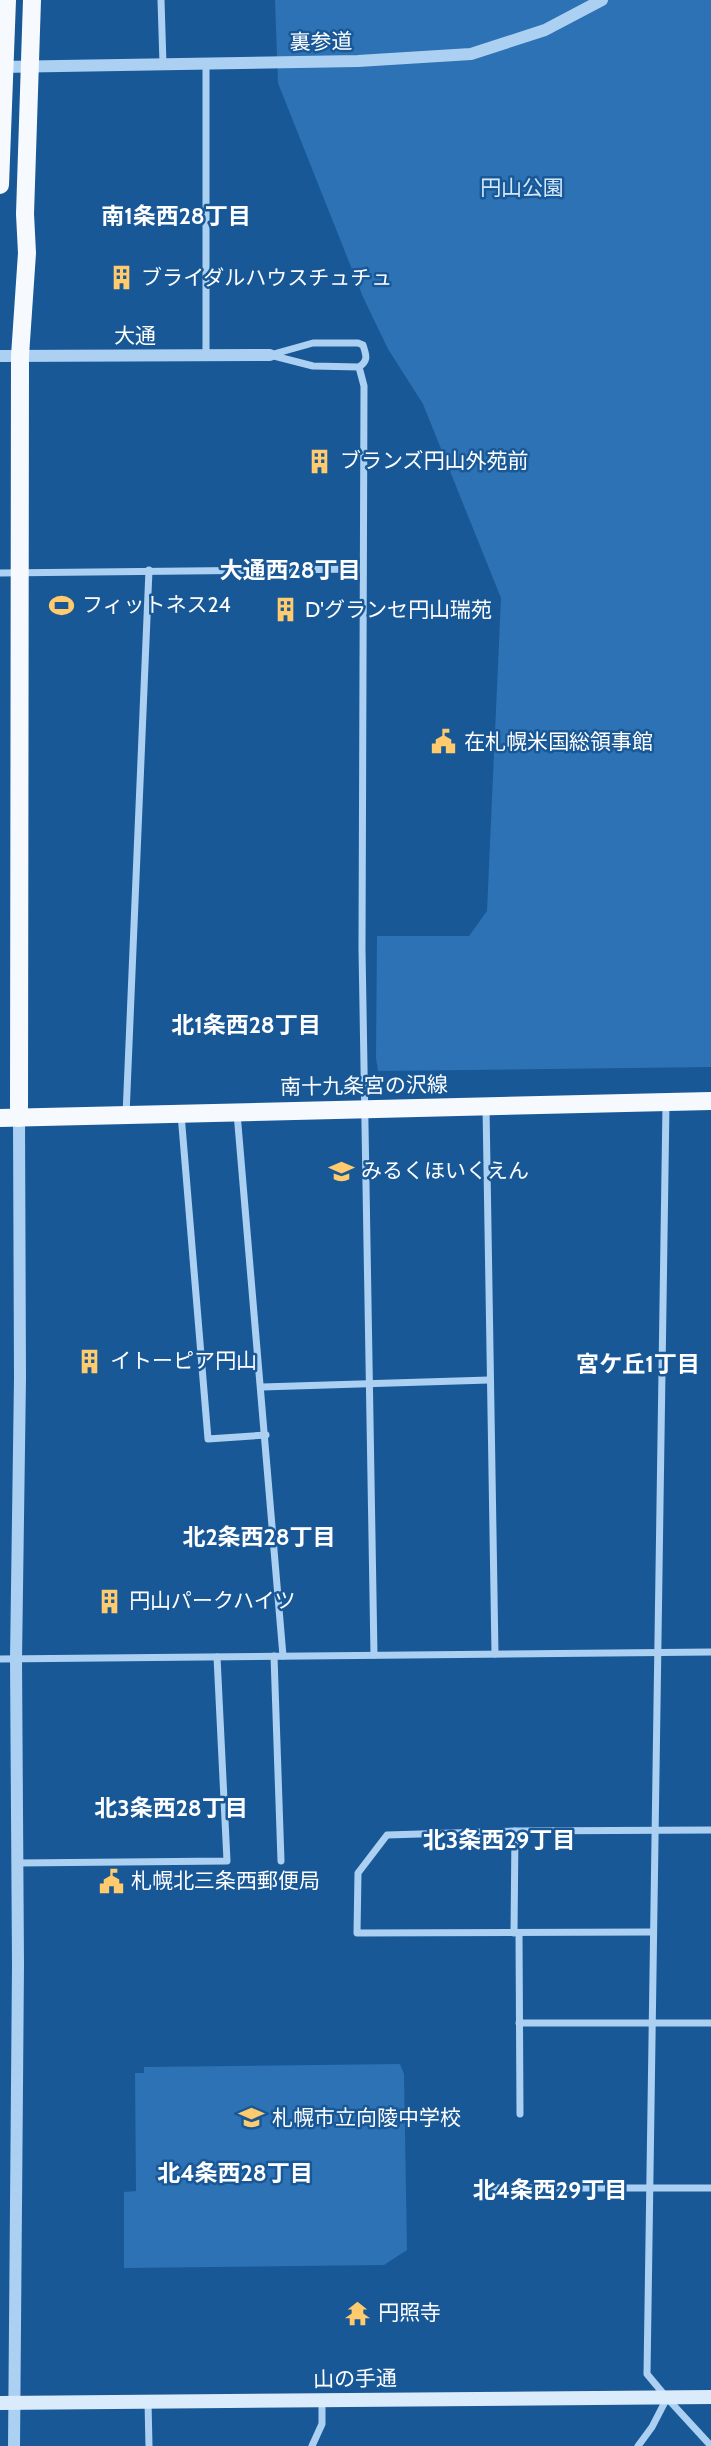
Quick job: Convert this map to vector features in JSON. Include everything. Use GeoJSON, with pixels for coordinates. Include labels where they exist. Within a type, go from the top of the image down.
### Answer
{"type":"FeatureCollection","features":[{"type":"Feature","properties":{"kind":"main road"},"geometry":{"type":"LineString","coordinates":[[0,185],[2,67],[7,0]]}},
{"type":"Feature","properties":{"kind":"main road"},"geometry":{"type":"LineString","coordinates":[[19,1118],[20,356],[27,253],[25,214],[32,0]]}},
{"type":"Feature","properties":{"kind":"main road","name":"南十九条宮の沢線"},"geometry":{"type":"LineString","coordinates":[[0,1118],[711,1101]]}},
{"type":"Feature","properties":{"kind":"main road","name":"山の手通"},"geometry":{"type":"LineString","coordinates":[[7,2403],[711,2397]]}},
{"type":"Feature","properties":{"kind":"street"},"geometry":{"type":"LineString","coordinates":[[161,0],[163,64]]}},
{"type":"Feature","properties":{"kind":"street","name":"裏参道"},"geometry":{"type":"LineString","coordinates":[[2,67],[358,61],[471,54],[545,30],[602,0]]}},
{"type":"Feature","properties":{"kind":"street"},"geometry":{"type":"LineString","coordinates":[[206,64],[206,355]]}},
{"type":"Feature","properties":{"kind":"street"},"geometry":{"type":"LineString","coordinates":[[313,343],[358,343],[363,345],[367,356],[365,363],[359,366],[313,366],[270,355],[313,343]]}},
{"type":"Feature","properties":{"kind":"street","name":"大通"},"geometry":{"type":"LineString","coordinates":[[0,356],[270,355]]}},
{"type":"Feature","properties":{"kind":"street"},"geometry":{"type":"LineString","coordinates":[[359,366],[364,386],[362,949],[374,1655]]}},
{"type":"Feature","properties":{"kind":"street"},"geometry":{"type":"LineString","coordinates":[[0,573],[362,569]]}},
{"type":"Feature","properties":{"kind":"street"},"geometry":{"type":"LineString","coordinates":[[126,1115],[149,570]]}},
{"type":"Feature","properties":{"kind":"street"},"geometry":{"type":"LineString","coordinates":[[667,1101],[647,2374],[711,2446]]}},
{"type":"Feature","properties":{"kind":"street"},"geometry":{"type":"LineString","coordinates":[[486,1106],[495,1654]]}},
{"type":"Feature","properties":{"kind":"street"},"geometry":{"type":"LineString","coordinates":[[237,1112],[262,1387],[279,1656],[281,1861]]}},
{"type":"Feature","properties":{"kind":"street"},"geometry":{"type":"LineString","coordinates":[[181,1114],[208,1440],[265,1435]]}},
{"type":"Feature","properties":{"kind":"street"},"geometry":{"type":"LineString","coordinates":[[14,2446],[7,2403],[18,1863],[16,1658],[20,1378],[19,1118]]}},
{"type":"Feature","properties":{"kind":"street"},"geometry":{"type":"LineString","coordinates":[[262,1387],[489,1380]]}},
{"type":"Feature","properties":{"kind":"street"},"geometry":{"type":"LineString","coordinates":[[0,1659],[711,1652]]}},
{"type":"Feature","properties":{"kind":"street"},"geometry":{"type":"LineString","coordinates":[[18,1863],[227,1861],[217,1657]]}},
{"type":"Feature","properties":{"kind":"street"},"geometry":{"type":"LineString","coordinates":[[653,1932],[357,1933],[358,1873],[387,1835],[711,1830]]}},
{"type":"Feature","properties":{"kind":"street"},"geometry":{"type":"LineString","coordinates":[[515,1831],[520,2114]]}},
{"type":"Feature","properties":{"kind":"street"},"geometry":{"type":"LineString","coordinates":[[519,2023],[711,2023]]}},
{"type":"Feature","properties":{"kind":"street"},"geometry":{"type":"LineString","coordinates":[[491,2188],[711,2188]]}},
{"type":"Feature","properties":{"kind":"street"},"geometry":{"type":"LineString","coordinates":[[638,2446],[653,2427],[667,2398]]}},
{"type":"Feature","properties":{"kind":"street"},"geometry":{"type":"LineString","coordinates":[[312,2446],[322,2424],[322,2401]]}},
{"type":"Feature","properties":{"kind":"street"},"geometry":{"type":"LineString","coordinates":[[148,2402],[149,2446]]}},
{"type":"Feature","properties":{"kind":"green space","name":"円山公園"},"geometry":{"type":"Polygon","coordinates":[[[275,0],[711,0],[711,1067],[378,1071],[377,936],[469,936],[487,911],[501,598],[423,404],[388,349],[363,297],[278,83],[275,0]]]}},
{"type":"Feature","properties":{"kind":"green space"},"geometry":{"type":"Polygon","coordinates":[[[400,2064],[404,2074],[407,2250],[384,2265],[124,2268],[124,2192],[136,2191],[135,2073],[144,2073],[144,2067],[400,2064]]]}},
{"type":"Feature","properties":{"kind":"place","name":"ブライダルハウスチュチュ"},"geometry":{"type":"Point","coordinates":[121,278]}},
{"type":"Feature","properties":{"kind":"place","name":"ブランズ円山外苑前"},"geometry":{"type":"Point","coordinates":[320,461]}},
{"type":"Feature","properties":{"kind":"place","name":"フィットネス24"},"geometry":{"type":"Point","coordinates":[62,605]}},
{"type":"Feature","properties":{"kind":"place","name":"D'グランセ円山瑞苑"},"geometry":{"type":"Point","coordinates":[285,610]}},
{"type":"Feature","properties":{"kind":"place","name":"在札幌米国総領事館"},"geometry":{"type":"Point","coordinates":[444,742]}},
{"type":"Feature","properties":{"kind":"place","name":"みるくほいくえん"},"geometry":{"type":"Point","coordinates":[341,1171]}},
{"type":"Feature","properties":{"kind":"place","name":"イトーピア円山"},"geometry":{"type":"Point","coordinates":[90,1361]}},
{"type":"Feature","properties":{"kind":"place","name":"円山パークハイツ"},"geometry":{"type":"Point","coordinates":[109,1601]}},
{"type":"Feature","properties":{"kind":"place","name":"札幌北三条西郵便局"},"geometry":{"type":"Point","coordinates":[111,1881]}},
{"type":"Feature","properties":{"kind":"place","name":"札幌市立向陵中学校"},"geometry":{"type":"Point","coordinates":[252,2118]}},
{"type":"Feature","properties":{"kind":"place","name":"円照寺"},"geometry":{"type":"Point","coordinates":[358,2313]}},
{"type":"Feature","properties":{"kind":"district","name":"南1条西28丁目"},"geometry":{"type":"Point","coordinates":[176,216]}},
{"type":"Feature","properties":{"kind":"district","name":"大通西28丁目"},"geometry":{"type":"Point","coordinates":[290,570]}},
{"type":"Feature","properties":{"kind":"district","name":"北1条西28丁目"},"geometry":{"type":"Point","coordinates":[246,1025]}},
{"type":"Feature","properties":{"kind":"district","name":"宮ケ丘1丁目"},"geometry":{"type":"Point","coordinates":[638,1364]}},
{"type":"Feature","properties":{"kind":"district","name":"北2条西28丁目"},"geometry":{"type":"Point","coordinates":[259,1537]}},
{"type":"Feature","properties":{"kind":"district","name":"北3条西28丁目"},"geometry":{"type":"Point","coordinates":[171,1808]}},
{"type":"Feature","properties":{"kind":"district","name":"北3条西29丁目"},"geometry":{"type":"Point","coordinates":[499,1840]}},
{"type":"Feature","properties":{"kind":"district","name":"北4条西28丁目"},"geometry":{"type":"Point","coordinates":[235,2173]}},
{"type":"Feature","properties":{"kind":"district","name":"北4条西29丁目"},"geometry":{"type":"Point","coordinates":[550,2190]}}]}
